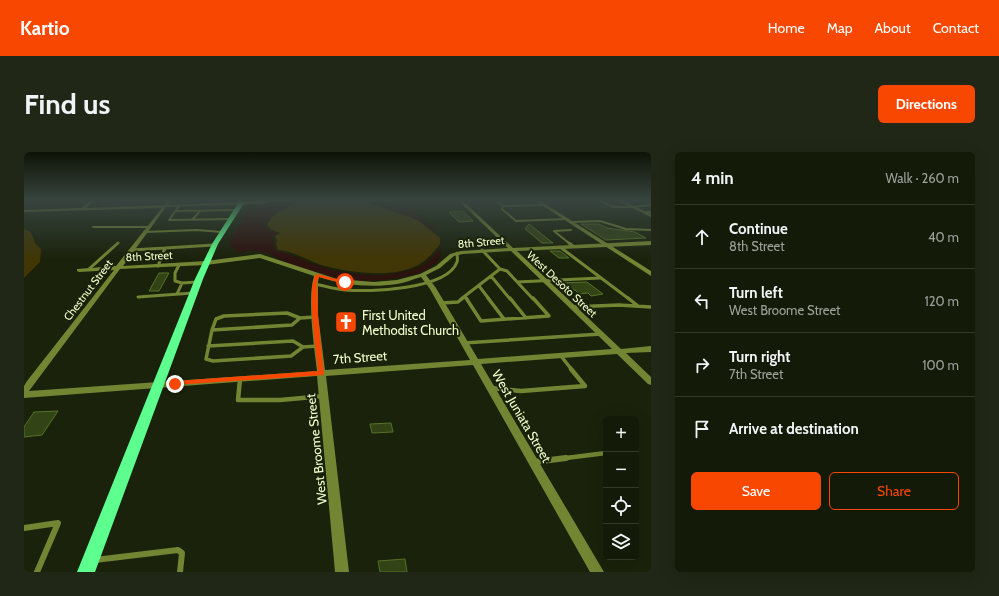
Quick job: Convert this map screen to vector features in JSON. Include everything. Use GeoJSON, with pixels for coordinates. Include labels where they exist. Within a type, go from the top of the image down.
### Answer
{"type":"FeatureCollection","features":[{"type":"Feature","properties":{"kind":"highway"},"geometry":{"type":"LineString","coordinates":[[88,566],[193,293],[214,246],[230,220]]}},
{"type":"Feature","properties":{"kind":"street","name":"Chestnut Street"},"geometry":{"type":"LineString","coordinates":[[24,394],[30,383],[154,220]]}},
{"type":"Feature","properties":{"kind":"street","name":"West Desoto Street"},"geometry":{"type":"LineString","coordinates":[[480,220],[651,382]]}},
{"type":"Feature","properties":{"kind":"street"},"geometry":{"type":"LineString","coordinates":[[568,220],[651,274]]}},
{"type":"Feature","properties":{"kind":"street","name":"8th Street"},"geometry":{"type":"LineString","coordinates":[[79,270],[220,261],[225,263],[276,261],[317,275],[345,282],[374,284],[425,278],[457,253],[482,250],[651,243]]}},
{"type":"Feature","properties":{"kind":"street","name":"West Broome Street"},"geometry":{"type":"LineString","coordinates":[[317,275],[315,284],[315,317],[342,572]]}},
{"type":"Feature","properties":{"kind":"street","name":"West Juniata Street"},"geometry":{"type":"LineString","coordinates":[[425,278],[442,303],[464,344],[597,572]]}},
{"type":"Feature","properties":{"kind":"street","name":"7th Street"},"geometry":{"type":"LineString","coordinates":[[24,394],[651,349]]}},
{"type":"Feature","properties":{"kind":"lane"},"geometry":{"type":"LineString","coordinates":[[169,220],[207,220]]}},
{"type":"Feature","properties":{"kind":"lane"},"geometry":{"type":"LineString","coordinates":[[514,220],[516,221],[600,221],[626,229],[651,230]]}},
{"type":"Feature","properties":{"kind":"lane"},"geometry":{"type":"LineString","coordinates":[[93,227],[222,232]]}},
{"type":"Feature","properties":{"kind":"lane"},"geometry":{"type":"LineString","coordinates":[[571,230],[554,231],[573,246]]}},
{"type":"Feature","properties":{"kind":"lane"},"geometry":{"type":"LineString","coordinates":[[89,269],[95,262],[118,243]]}},
{"type":"Feature","properties":{"kind":"lane"},"geometry":{"type":"LineString","coordinates":[[130,250],[214,246]]}},
{"type":"Feature","properties":{"kind":"lane"},"geometry":{"type":"LineString","coordinates":[[560,247],[638,306]]}},
{"type":"Feature","properties":{"kind":"lane"},"geometry":{"type":"LineString","coordinates":[[158,266],[165,248]]}},
{"type":"Feature","properties":{"kind":"lane"},"geometry":{"type":"LineString","coordinates":[[465,297],[482,321],[549,316],[507,271],[500,269],[482,250]]}},
{"type":"Feature","properties":{"kind":"lane"},"geometry":{"type":"LineString","coordinates":[[315,284],[350,290],[373,291],[408,287],[425,278],[448,274],[456,265],[458,257],[457,253]]}},
{"type":"Feature","properties":{"kind":"lane"},"geometry":{"type":"LineString","coordinates":[[179,264],[174,278],[175,280],[182,283],[198,282]]}},
{"type":"Feature","properties":{"kind":"lane"},"geometry":{"type":"LineString","coordinates":[[442,303],[458,302],[500,269]]}},
{"type":"Feature","properties":{"kind":"lane"},"geometry":{"type":"LineString","coordinates":[[491,276],[526,318]]}},
{"type":"Feature","properties":{"kind":"lane"},"geometry":{"type":"LineString","coordinates":[[517,282],[601,278]]}},
{"type":"Feature","properties":{"kind":"lane"},"geometry":{"type":"LineString","coordinates":[[176,294],[182,283]]}},
{"type":"Feature","properties":{"kind":"lane"},"geometry":{"type":"LineString","coordinates":[[478,286],[504,319]]}},
{"type":"Feature","properties":{"kind":"lane"},"geometry":{"type":"LineString","coordinates":[[138,297],[193,293]]}},
{"type":"Feature","properties":{"kind":"lane"},"geometry":{"type":"LineString","coordinates":[[572,307],[651,307]]}},
{"type":"Feature","properties":{"kind":"lane"},"geometry":{"type":"LineString","coordinates":[[315,317],[300,318],[288,313],[224,316],[216,319],[212,330],[206,359],[213,362],[291,356],[304,347],[319,345]]}},
{"type":"Feature","properties":{"kind":"lane"},"geometry":{"type":"LineString","coordinates":[[212,330],[292,325],[300,318]]}},
{"type":"Feature","properties":{"kind":"lane"},"geometry":{"type":"LineString","coordinates":[[464,344],[601,334]]}},
{"type":"Feature","properties":{"kind":"lane"},"geometry":{"type":"LineString","coordinates":[[208,346],[293,341],[304,347]]}},
{"type":"Feature","properties":{"kind":"lane"},"geometry":{"type":"LineString","coordinates":[[490,388],[521,391],[585,386],[561,356]]}},
{"type":"Feature","properties":{"kind":"lane"},"geometry":{"type":"LineString","coordinates":[[240,379],[238,400],[280,400],[324,396]]}},
{"type":"Feature","properties":{"kind":"lane"},"geometry":{"type":"LineString","coordinates":[[533,462],[603,453]]}},
{"type":"Feature","properties":{"kind":"lane"},"geometry":{"type":"LineString","coordinates":[[24,528],[58,523],[37,572]]}},
{"type":"Feature","properties":{"kind":"lane"},"geometry":{"type":"LineString","coordinates":[[88,566],[178,550],[182,553],[180,572]]}},
{"type":"Feature","properties":{"kind":"shaded area"},"geometry":{"type":"Polygon","coordinates":[[[242,220],[268,220],[264,225],[270,231],[277,233],[272,236],[274,240],[273,245],[276,251],[287,253],[319,266],[345,272],[372,275],[399,273],[425,264],[440,248],[441,256],[434,265],[425,271],[403,277],[372,281],[358,281],[345,280],[319,274],[290,264],[270,254],[252,251],[238,252],[229,244],[242,220]]]}},
{"type":"Feature","properties":{"kind":"shaded area"},"geometry":{"type":"Polygon","coordinates":[[[271,220],[415,220],[440,238],[440,244],[423,262],[412,268],[387,273],[359,272],[321,265],[295,254],[278,250],[275,236],[280,233],[272,230],[267,225],[271,220]]]}},
{"type":"Feature","properties":{"kind":"shaded area"},"geometry":{"type":"Polygon","coordinates":[[[417,220],[425,220],[437,233],[417,220]]]}},
{"type":"Feature","properties":{"kind":"shaded area"},"geometry":{"type":"Polygon","coordinates":[[[24,229],[31,232],[35,243],[41,249],[40,262],[24,278],[24,229]]]}},
{"type":"Feature","properties":{"kind":"building"},"geometry":{"type":"Polygon","coordinates":[[[457,220],[472,220],[473,221],[459,222],[457,220]]]}},
{"type":"Feature","properties":{"kind":"building"},"geometry":{"type":"Polygon","coordinates":[[[529,224],[553,243],[542,243],[525,229],[529,224]]]}},
{"type":"Feature","properties":{"kind":"building"},"geometry":{"type":"Polygon","coordinates":[[[581,224],[599,224],[607,228],[635,232],[646,238],[606,240],[581,224]]]}},
{"type":"Feature","properties":{"kind":"building"},"geometry":{"type":"Polygon","coordinates":[[[550,251],[560,251],[569,258],[559,258],[550,251]]]}},
{"type":"Feature","properties":{"kind":"building"},"geometry":{"type":"Polygon","coordinates":[[[159,273],[169,273],[159,291],[149,291],[159,273]]]}},
{"type":"Feature","properties":{"kind":"building"},"geometry":{"type":"Polygon","coordinates":[[[587,282],[603,294],[591,296],[588,293],[579,294],[575,290],[565,290],[558,283],[587,282]]]}},
{"type":"Feature","properties":{"kind":"building"},"geometry":{"type":"Polygon","coordinates":[[[58,411],[42,435],[24,437],[24,427],[34,412],[58,411]]]}},
{"type":"Feature","properties":{"kind":"building"},"geometry":{"type":"Polygon","coordinates":[[[391,423],[393,432],[372,433],[370,424],[391,423]]]}},
{"type":"Feature","properties":{"kind":"building"},"geometry":{"type":"Polygon","coordinates":[[[405,559],[407,572],[380,572],[378,561],[405,559]]]}},
{"type":"Feature","properties":{"kind":"place","name":"First United Methodist Church"},"geometry":{"type":"Point","coordinates":[346,322]}},
{"type":"Feature","properties":{"kind":"route"},"geometry":{"type":"LineString","coordinates":[[175,384],[322,373],[315,315],[315,282],[317,275],[336,281],[345,282]]}}]}
